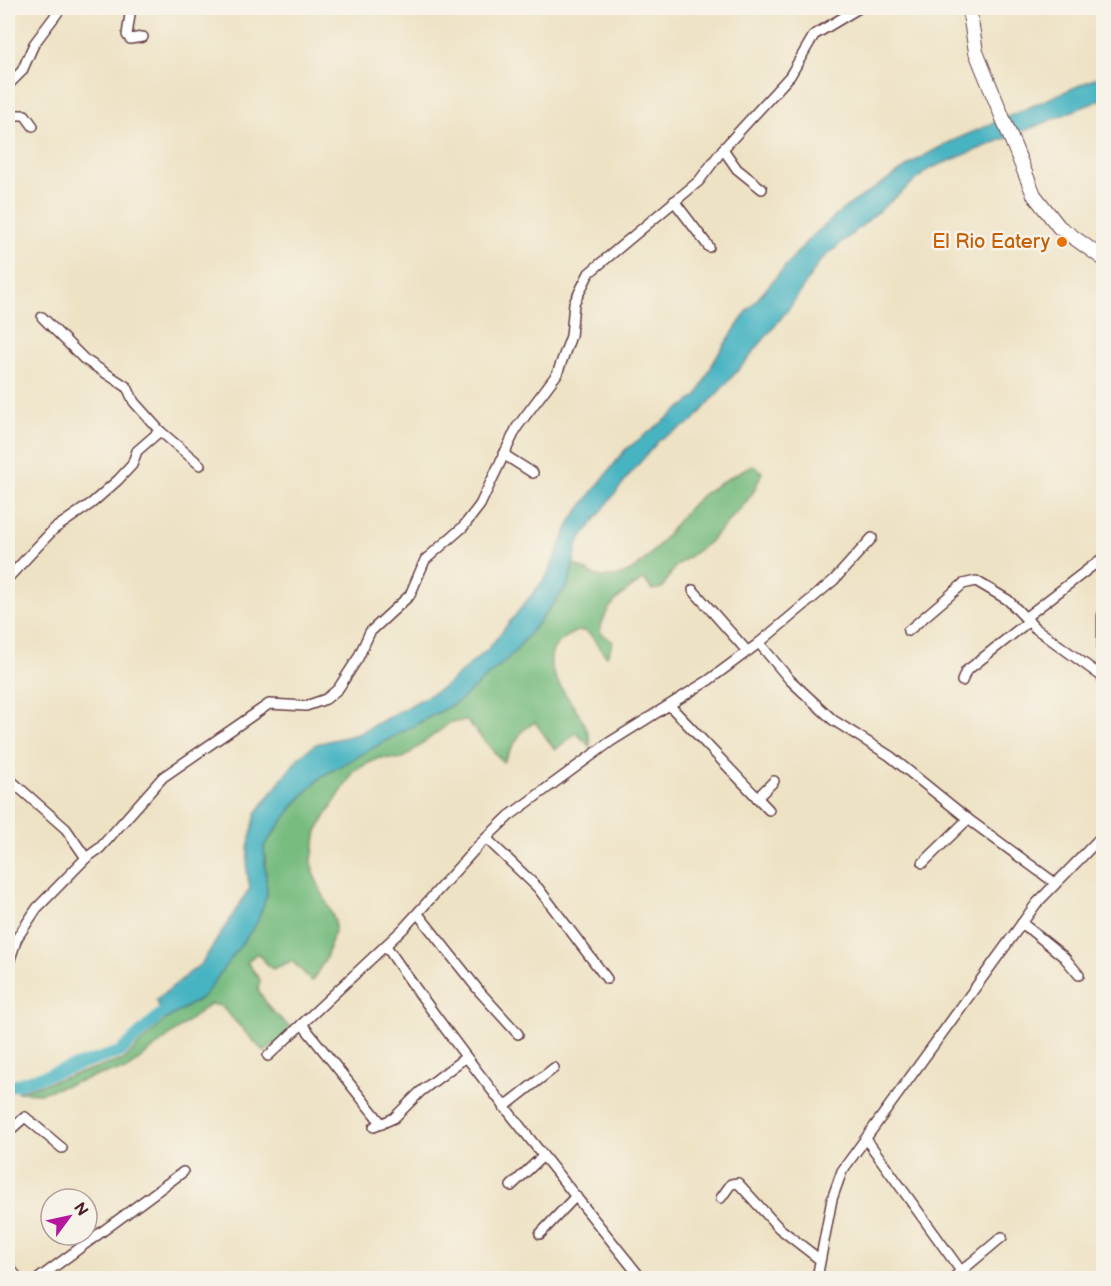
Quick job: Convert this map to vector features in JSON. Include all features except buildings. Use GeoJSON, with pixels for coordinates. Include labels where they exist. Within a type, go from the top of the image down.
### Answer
{"type":"FeatureCollection","features":[{"type":"Feature","properties":{"kind":"highway"},"geometry":{"type":"LineString","coordinates":[[969,8],[976,52],[1034,195],[1049,217],[1104,259]]}},
{"type":"Feature","properties":{"kind":"main road"},"geometry":{"type":"LineString","coordinates":[[1104,615],[1104,678]]}},
{"type":"Feature","properties":{"kind":"street"},"geometry":{"type":"LineString","coordinates":[[8,86],[22,71],[34,44],[61,8]]}},
{"type":"Feature","properties":{"kind":"street"},"geometry":{"type":"LineString","coordinates":[[131,8],[126,35],[130,39],[143,37]]}},
{"type":"Feature","properties":{"kind":"street"},"geometry":{"type":"LineString","coordinates":[[8,965],[17,938],[27,920],[86,858],[100,848],[163,777],[272,704],[306,706],[330,696],[348,675],[370,632],[410,595],[425,560],[474,514],[523,417],[557,374],[571,336],[574,303],[585,278],[699,181],[723,149],[790,76],[814,35],[859,8]]}},
{"type":"Feature","properties":{"kind":"street"},"geometry":{"type":"LineString","coordinates":[[8,115],[24,116],[33,126]]}},
{"type":"Feature","properties":{"kind":"street"},"geometry":{"type":"LineString","coordinates":[[723,149],[737,169],[762,189]]}},
{"type":"Feature","properties":{"kind":"street"},"geometry":{"type":"LineString","coordinates":[[674,201],[709,247]]}},
{"type":"Feature","properties":{"kind":"street"},"geometry":{"type":"LineString","coordinates":[[42,317],[84,358],[127,387],[134,402],[160,431],[200,465]]}},
{"type":"Feature","properties":{"kind":"street"},"geometry":{"type":"LineString","coordinates":[[8,578],[54,529],[92,503],[118,480],[132,465],[137,451],[160,431]]}},
{"type":"Feature","properties":{"kind":"street"},"geometry":{"type":"LineString","coordinates":[[503,454],[533,473]]}},
{"type":"Feature","properties":{"kind":"street"},"geometry":{"type":"LineString","coordinates":[[268,1056],[386,946],[486,838],[524,804],[576,765],[709,680],[759,643],[834,580],[872,538]]}},
{"type":"Feature","properties":{"kind":"street"},"geometry":{"type":"LineString","coordinates":[[962,681],[966,671],[974,664],[1104,557]]}},
{"type":"Feature","properties":{"kind":"street"},"geometry":{"type":"LineString","coordinates":[[908,631],[963,585],[971,581],[982,583],[997,592],[1104,678]]}},
{"type":"Feature","properties":{"kind":"street"},"geometry":{"type":"LineString","coordinates":[[693,590],[747,651]]}},
{"type":"Feature","properties":{"kind":"street"},"geometry":{"type":"LineString","coordinates":[[759,643],[790,680],[826,714],[890,756],[968,819],[1055,883]]}},
{"type":"Feature","properties":{"kind":"street"},"geometry":{"type":"LineString","coordinates":[[670,706],[769,810]]}},
{"type":"Feature","properties":{"kind":"street"},"geometry":{"type":"LineString","coordinates":[[8,778],[66,829],[86,858]]}},
{"type":"Feature","properties":{"kind":"street"},"geometry":{"type":"LineString","coordinates":[[757,798],[774,781]]}},
{"type":"Feature","properties":{"kind":"street"},"geometry":{"type":"LineString","coordinates":[[923,863],[968,819]]}},
{"type":"Feature","properties":{"kind":"street"},"geometry":{"type":"LineString","coordinates":[[817,1278],[836,1183],[842,1171],[1022,923],[1055,883],[1104,834]]}},
{"type":"Feature","properties":{"kind":"street"},"geometry":{"type":"LineString","coordinates":[[486,838],[538,888],[607,979]]}},
{"type":"Feature","properties":{"kind":"street"},"geometry":{"type":"LineString","coordinates":[[418,914],[480,992],[518,1034]]}},
{"type":"Feature","properties":{"kind":"street"},"geometry":{"type":"LineString","coordinates":[[1022,923],[1064,957],[1079,975]]}},
{"type":"Feature","properties":{"kind":"street"},"geometry":{"type":"LineString","coordinates":[[386,946],[504,1107],[641,1278]]}},
{"type":"Feature","properties":{"kind":"street"},"geometry":{"type":"LineString","coordinates":[[302,1024],[378,1126],[394,1118],[420,1092],[466,1057]]}},
{"type":"Feature","properties":{"kind":"street"},"geometry":{"type":"LineString","coordinates":[[504,1107],[554,1068]]}},
{"type":"Feature","properties":{"kind":"street"},"geometry":{"type":"LineString","coordinates":[[8,1132],[25,1116],[62,1149]]}},
{"type":"Feature","properties":{"kind":"street"},"geometry":{"type":"LineString","coordinates":[[866,1139],[961,1271]]}},
{"type":"Feature","properties":{"kind":"street"},"geometry":{"type":"LineString","coordinates":[[511,1186],[543,1156]]}},
{"type":"Feature","properties":{"kind":"street"},"geometry":{"type":"LineString","coordinates":[[39,1278],[183,1172]]}},
{"type":"Feature","properties":{"kind":"street"},"geometry":{"type":"LineString","coordinates":[[721,1198],[731,1184],[738,1183],[779,1228],[819,1259]]}},
{"type":"Feature","properties":{"kind":"street"},"geometry":{"type":"LineString","coordinates":[[540,1234],[576,1196]]}},
{"type":"Feature","properties":{"kind":"street"},"geometry":{"type":"LineString","coordinates":[[953,1278],[1002,1237]]}},
{"type":"Feature","properties":{"kind":"street"},"geometry":{"type":"LineString","coordinates":[[8,1266],[18,1278]]}},
{"type":"Feature","properties":{"kind":"green space"},"geometry":{"type":"Polygon","coordinates":[[[752,465],[762,472],[754,491],[708,543],[675,567],[662,588],[652,590],[644,579],[610,607],[600,632],[613,642],[607,656],[592,637],[583,631],[577,631],[565,638],[554,649],[551,661],[554,675],[581,717],[588,732],[590,746],[576,733],[555,750],[535,722],[522,731],[503,762],[467,721],[451,722],[402,759],[379,758],[355,770],[317,831],[312,859],[313,873],[335,921],[335,930],[326,958],[312,981],[292,961],[272,969],[257,953],[247,962],[260,980],[258,990],[270,1009],[293,1030],[264,1052],[221,1006],[210,1004],[126,1070],[106,1073],[41,1093],[16,1092],[123,1060],[165,1020],[203,997],[267,895],[264,846],[296,803],[322,776],[459,701],[513,654],[569,584],[574,564],[594,575],[611,577],[627,573],[641,564],[654,551],[700,497],[752,465]]]}},
{"type":"Feature","properties":{"kind":"water"},"geometry":{"type":"Polygon","coordinates":[[[1103,75],[1103,99],[929,169],[820,261],[790,307],[692,422],[660,439],[630,474],[578,542],[569,584],[513,654],[459,701],[322,776],[296,803],[264,846],[267,895],[257,923],[203,997],[165,1020],[156,1000],[202,963],[250,888],[247,872],[248,848],[256,813],[299,757],[316,744],[358,734],[444,687],[488,649],[547,576],[572,519],[625,450],[697,396],[715,359],[748,310],[808,240],[846,207],[920,158],[950,142],[1103,75]]]}},
{"type":"Feature","properties":{"kind":"waterway"},"geometry":{"type":"LineString","coordinates":[[8,1087],[120,1052],[173,1003]]}},
{"type":"Feature","properties":{"kind":"place","name":"El Rio Eatery"},"geometry":{"type":"Point","coordinates":[1062,242]}}]}
